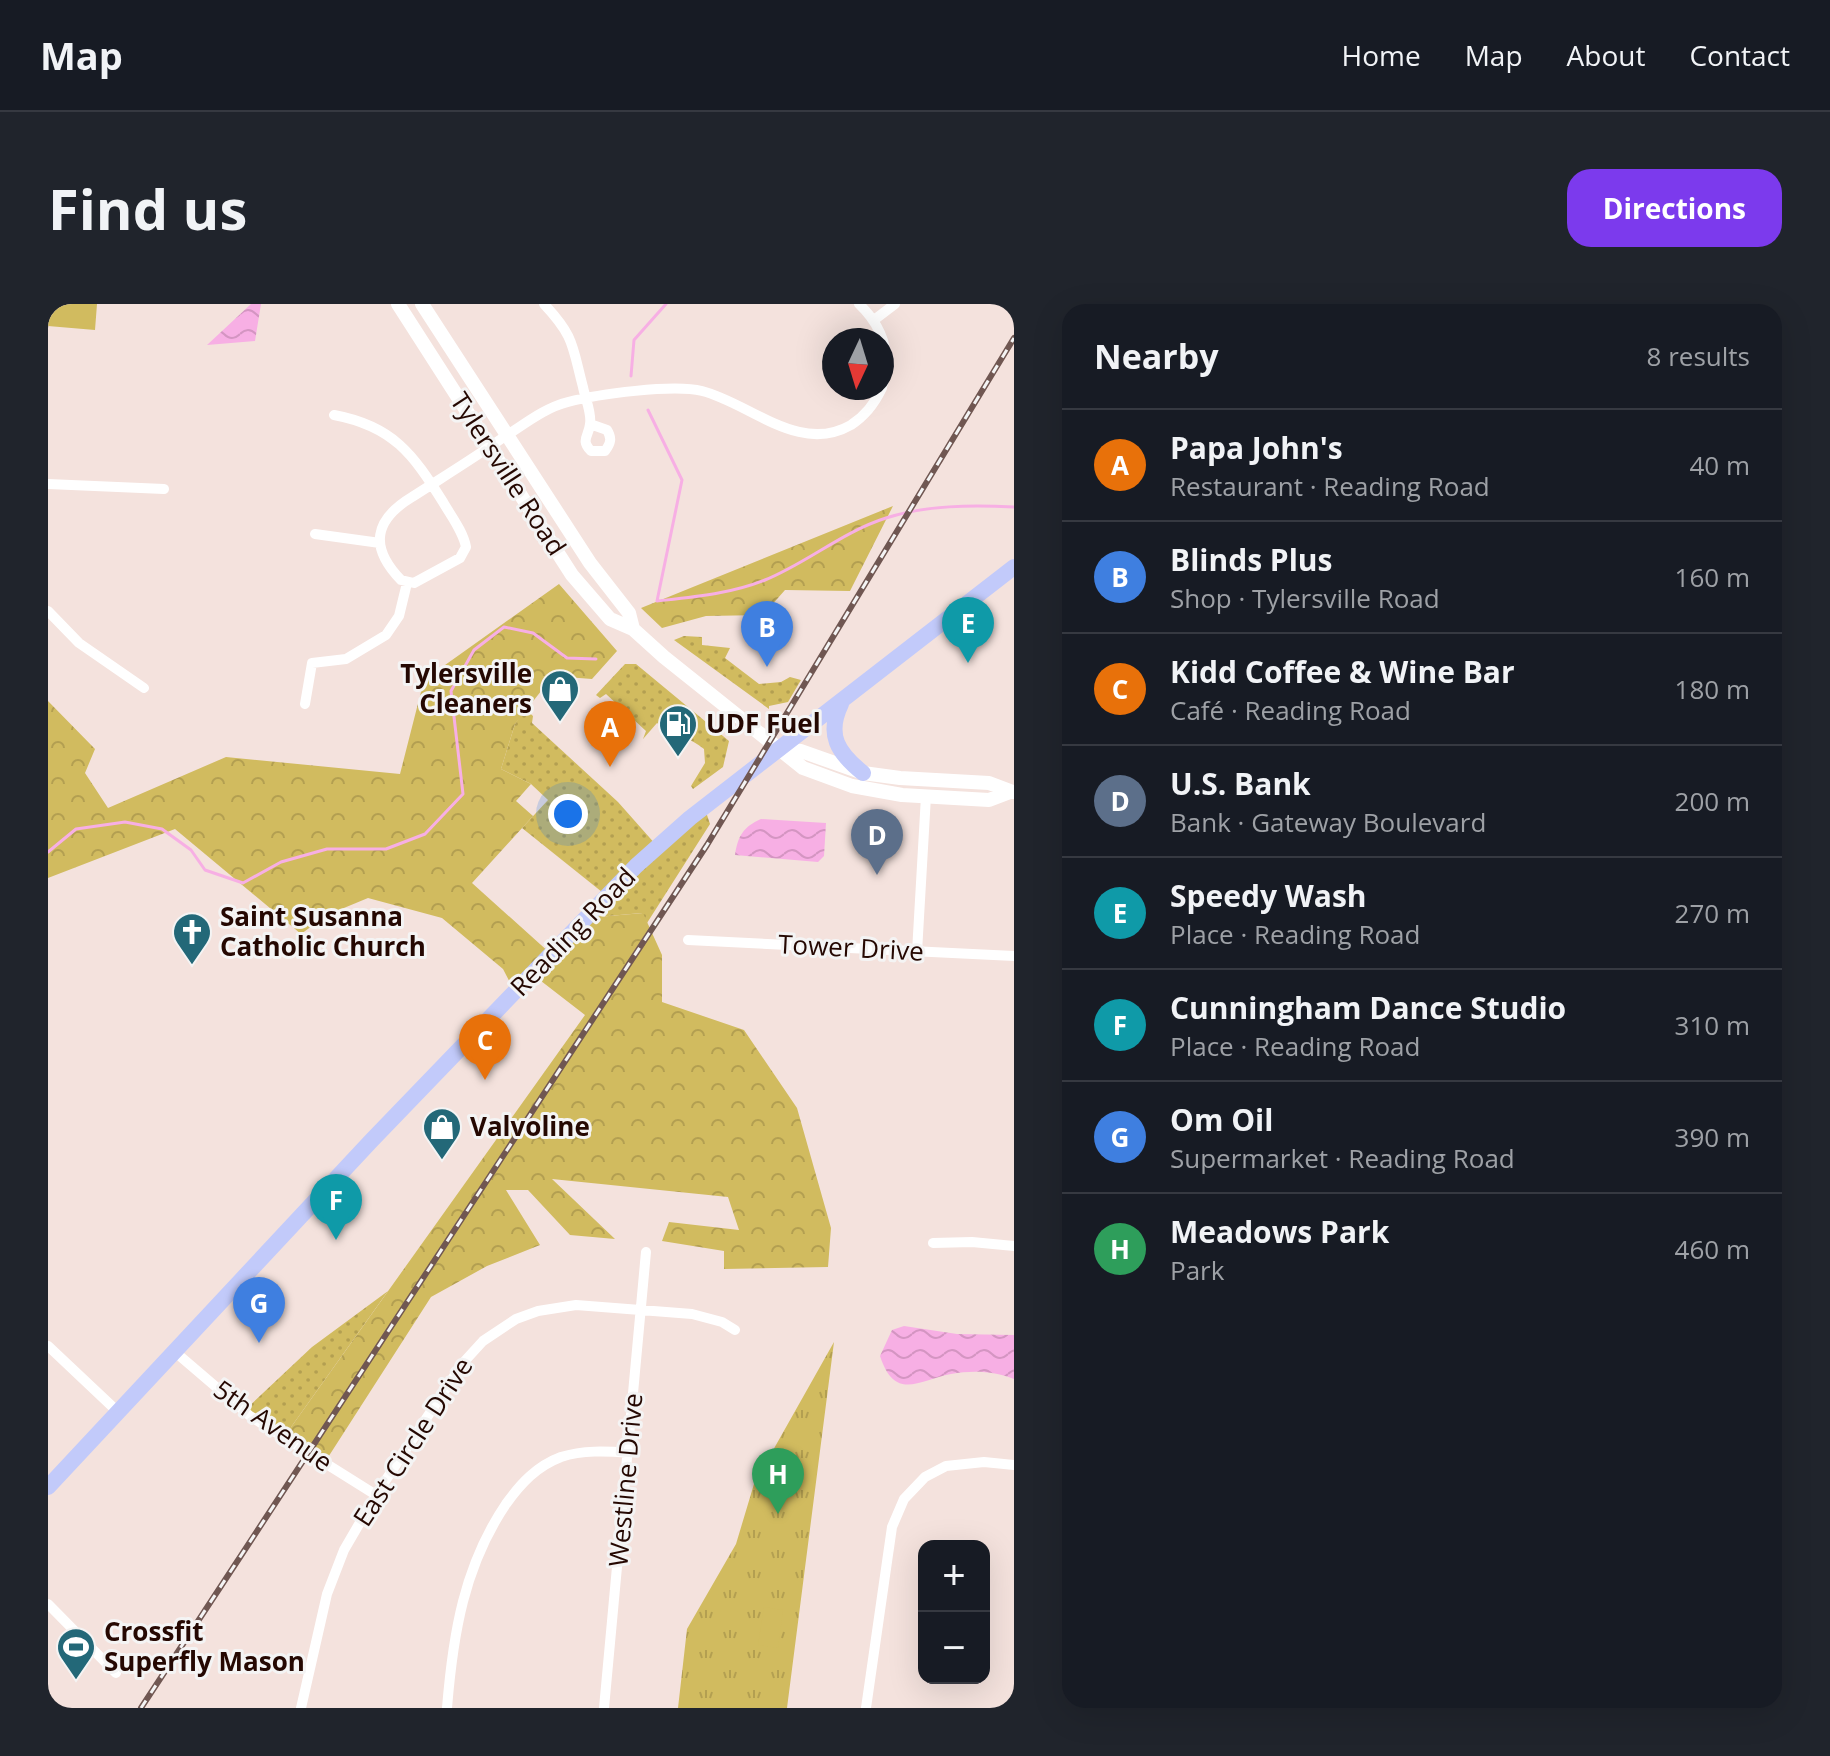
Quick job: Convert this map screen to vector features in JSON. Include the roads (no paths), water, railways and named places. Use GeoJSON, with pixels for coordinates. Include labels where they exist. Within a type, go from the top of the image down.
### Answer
{"type":"FeatureCollection","features":[{"type":"Feature","properties":{"kind":"main road","name":"Tylersville Road"},"geometry":{"type":"LineString","coordinates":[[398,304],[572,575],[610,619],[633,629],[803,768],[867,790],[989,800],[1012,792]]}},
{"type":"Feature","properties":{"kind":"main road","name":"Tylersville Road"},"geometry":{"type":"LineString","coordinates":[[422,304],[590,563],[629,613],[633,629]]}},
{"type":"Feature","properties":{"kind":"main road","name":"Reading Road"},"geometry":{"type":"LineString","coordinates":[[48,1487],[382,1130],[636,866],[690,818],[1014,567]]}},
{"type":"Feature","properties":{"kind":"main road"},"geometry":{"type":"LineString","coordinates":[[843,698],[833,719],[833,733],[847,760],[863,773]]}},
{"type":"Feature","properties":{"kind":"main road","name":"Tylersville Road"},"geometry":{"type":"LineString","coordinates":[[780,749],[801,751],[863,773],[989,783],[1012,792]]}},
{"type":"Feature","properties":{"kind":"street"},"geometry":{"type":"LineString","coordinates":[[544,304],[573,343],[590,424]]}},
{"type":"Feature","properties":{"kind":"street"},"geometry":{"type":"LineString","coordinates":[[859,304],[877,328]]}},
{"type":"Feature","properties":{"kind":"street"},"geometry":{"type":"LineString","coordinates":[[874,320],[895,304]]}},
{"type":"Feature","properties":{"kind":"street"},"geometry":{"type":"LineString","coordinates":[[334,415],[365,422],[387,433],[411,455],[431,484],[462,534],[465,551],[460,558],[418,582],[407,583],[395,574],[380,543],[380,528],[389,514],[431,484],[555,406],[586,399],[670,390],[702,391],[782,426],[812,434],[842,429],[856,421],[876,400]]}},
{"type":"Feature","properties":{"kind":"street"},"geometry":{"type":"LineString","coordinates":[[48,484],[164,489]]}},
{"type":"Feature","properties":{"kind":"street"},"geometry":{"type":"LineString","coordinates":[[315,534],[380,543]]}},
{"type":"Feature","properties":{"kind":"street"},"geometry":{"type":"LineString","coordinates":[[305,704],[312,663],[346,659],[386,635],[399,616],[407,583]]}},
{"type":"Feature","properties":{"kind":"street"},"geometry":{"type":"LineString","coordinates":[[48,611],[79,643],[144,688]]}},
{"type":"Feature","properties":{"kind":"street"},"geometry":{"type":"LineString","coordinates":[[917,952],[926,796]]}},
{"type":"Feature","properties":{"kind":"street","name":"Tower Drive"},"geometry":{"type":"LineString","coordinates":[[688,940],[1014,956]]}},
{"type":"Feature","properties":{"kind":"street"},"geometry":{"type":"LineString","coordinates":[[933,1243],[972,1242],[1014,1246]]}},
{"type":"Feature","properties":{"kind":"street","name":"Westline Drive"},"geometry":{"type":"LineString","coordinates":[[604,1708],[646,1252]]}},
{"type":"Feature","properties":{"kind":"street","name":"East Circle Drive"},"geometry":{"type":"LineString","coordinates":[[301,1708],[329,1587],[344,1550],[376,1495],[472,1352],[502,1327],[538,1311],[560,1306],[642,1309],[708,1317],[735,1330]]}},
{"type":"Feature","properties":{"kind":"street"},"geometry":{"type":"LineString","coordinates":[[48,1346],[117,1411]]}},
{"type":"Feature","properties":{"kind":"street","name":"5th Avenue"},"geometry":{"type":"LineString","coordinates":[[174,1351],[250,1416],[376,1495]]}},
{"type":"Feature","properties":{"kind":"street"},"geometry":{"type":"LineString","coordinates":[[447,1708],[454,1637],[463,1593],[480,1549],[515,1492],[538,1469],[561,1458],[591,1452],[629,1453]]}},
{"type":"Feature","properties":{"kind":"street"},"geometry":{"type":"LineString","coordinates":[[866,1708],[892,1527],[904,1499],[925,1477],[946,1466],[972,1463],[1014,1465]]}},
{"type":"Feature","properties":{"kind":"street"},"geometry":{"type":"LineString","coordinates":[[48,1604],[116,1673]]}},
{"type":"Feature","properties":{"kind":"water"},"geometry":{"type":"Polygon","coordinates":[[[251,304],[261,304],[255,341],[207,345],[251,304]]]}},
{"type":"Feature","properties":{"kind":"water"},"geometry":{"type":"Polygon","coordinates":[[[761,819],[826,823],[824,856],[818,862],[735,855],[742,833],[761,819]]]}},
{"type":"Feature","properties":{"kind":"water"},"geometry":{"type":"Polygon","coordinates":[[[904,1326],[957,1334],[1014,1335],[1014,1379],[991,1373],[967,1372],[918,1383],[901,1383],[886,1370],[880,1356],[892,1330],[904,1326]]]}},
{"type":"Feature","properties":{"kind":"waterway"},"geometry":{"type":"LineString","coordinates":[[631,376],[634,340],[666,304]]}},
{"type":"Feature","properties":{"kind":"waterway"},"geometry":{"type":"LineString","coordinates":[[648,410],[682,480],[657,601],[752,585],[780,573],[854,531],[901,514],[949,507],[1014,507]]}},
{"type":"Feature","properties":{"kind":"waterway"},"geometry":{"type":"LineString","coordinates":[[48,852],[76,829],[125,822],[162,829],[191,850],[205,870],[243,883],[281,862],[327,849],[386,849],[425,834],[463,794],[451,691],[474,650],[504,627],[533,633],[567,658],[596,659]]}},
{"type":"Feature","properties":{"kind":"railway"},"geometry":{"type":"LineString","coordinates":[[141,1708],[707,845],[1014,338]]}},
{"type":"Feature","properties":{"kind":"place","name":"Speedy Wash"},"geometry":{"type":"Point","coordinates":[968,663]}},
{"type":"Feature","properties":{"kind":"place","name":"Blinds Plus"},"geometry":{"type":"Point","coordinates":[767,667]}},
{"type":"Feature","properties":{"kind":"place","name":"Tylersville Cleaners"},"geometry":{"type":"Point","coordinates":[560,723]}},
{"type":"Feature","properties":{"kind":"place","name":"UDF Fuel"},"geometry":{"type":"Point","coordinates":[678,758]}},
{"type":"Feature","properties":{"kind":"place","name":"Papa John's"},"geometry":{"type":"Point","coordinates":[610,767]}},
{"type":"Feature","properties":{"kind":"place","name":"U.S. Bank"},"geometry":{"type":"Point","coordinates":[877,875]}},
{"type":"Feature","properties":{"kind":"place","name":"Saint Susanna Catholic Church"},"geometry":{"type":"Point","coordinates":[192,966]}},
{"type":"Feature","properties":{"kind":"place","name":"Kidd Coffee & Wine Bar"},"geometry":{"type":"Point","coordinates":[485,1080]}},
{"type":"Feature","properties":{"kind":"place","name":"Valvoline"},"geometry":{"type":"Point","coordinates":[442,1161]}},
{"type":"Feature","properties":{"kind":"place","name":"Cunningham Dance Studio"},"geometry":{"type":"Point","coordinates":[336,1240]}},
{"type":"Feature","properties":{"kind":"place","name":"Om Oil"},"geometry":{"type":"Point","coordinates":[259,1343]}},
{"type":"Feature","properties":{"kind":"place","name":"Meadows Park"},"geometry":{"type":"Point","coordinates":[778,1514]}},
{"type":"Feature","properties":{"kind":"place","name":"Crossfit Superfly Mason"},"geometry":{"type":"Point","coordinates":[76,1681]}}]}
